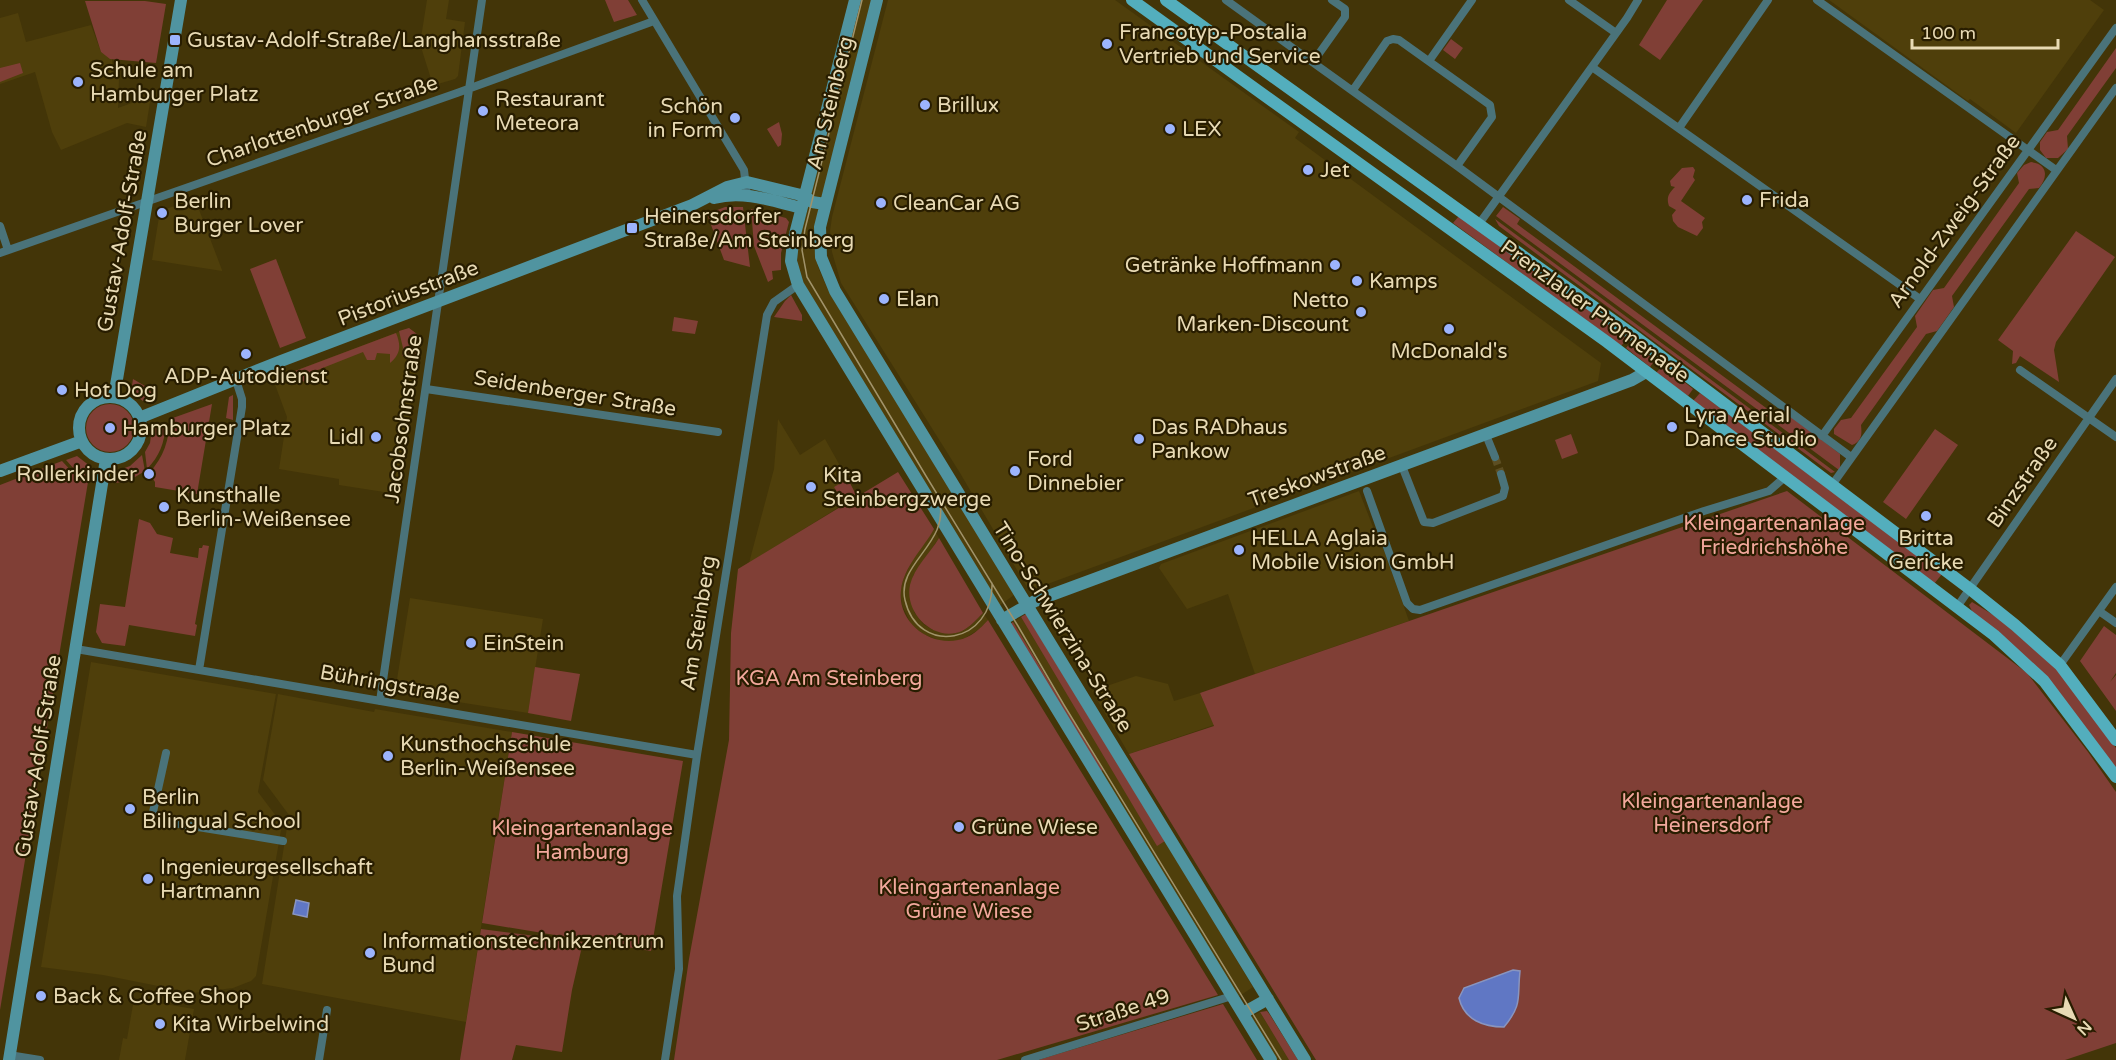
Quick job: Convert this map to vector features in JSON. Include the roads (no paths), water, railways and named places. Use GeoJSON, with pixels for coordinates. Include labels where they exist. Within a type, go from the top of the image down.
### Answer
{"type":"FeatureCollection","features":[{"type":"Feature","properties":{"kind":"main road","name":"Prenzlauer Promenade"},"geometry":{"type":"LineString","coordinates":[[1132,0],[1646,372],[2009,648],[2044,681],[2116,777]]}},
{"type":"Feature","properties":{"kind":"main road","name":"Prenzlauer Promenade"},"geometry":{"type":"LineString","coordinates":[[1166,0],[1669,362],[1970,589],[2060,665],[2116,740]]}},
{"type":"Feature","properties":{"kind":"street","name":"Gustav-Adolf-Straße"},"geometry":{"type":"LineString","coordinates":[[114,398],[181,0]]}},
{"type":"Feature","properties":{"kind":"street","name":"Jacobsohnstraße"},"geometry":{"type":"LineString","coordinates":[[380,701],[482,0]]}},
{"type":"Feature","properties":{"kind":"street"},"geometry":{"type":"LineString","coordinates":[[642,0],[744,170],[747,195]]}},
{"type":"Feature","properties":{"kind":"street","name":"Am Steinberg"},"geometry":{"type":"LineString","coordinates":[[810,202],[855,0]]}},
{"type":"Feature","properties":{"kind":"street","name":"Am Steinberg"},"geometry":{"type":"LineString","coordinates":[[665,1060],[679,969],[677,896],[697,755],[767,315],[774,302],[798,285],[791,258],[877,0]]}},
{"type":"Feature","properties":{"kind":"street","name":"Prenzlauer Promenade"},"geometry":{"type":"LineString","coordinates":[[1226,0],[1457,166],[1851,457]]}},
{"type":"Feature","properties":{"kind":"street"},"geometry":{"type":"LineString","coordinates":[[1313,62],[1346,13],[1332,0]]}},
{"type":"Feature","properties":{"kind":"street"},"geometry":{"type":"LineString","coordinates":[[1429,60],[1472,0]]}},
{"type":"Feature","properties":{"kind":"street"},"geometry":{"type":"LineString","coordinates":[[1569,0],[1616,33]]}},
{"type":"Feature","properties":{"kind":"street"},"geometry":{"type":"LineString","coordinates":[[1479,224],[1638,0]]}},
{"type":"Feature","properties":{"kind":"street"},"geometry":{"type":"LineString","coordinates":[[1679,128],[1768,0]]}},
{"type":"Feature","properties":{"kind":"street"},"geometry":{"type":"LineString","coordinates":[[1817,0],[2056,170]]}},
{"type":"Feature","properties":{"kind":"street","name":"Charlottenburger Straße"},"geometry":{"type":"LineString","coordinates":[[4,252],[469,89],[654,21]]}},
{"type":"Feature","properties":{"kind":"street","name":"Arnold-Zweig-Straße"},"geometry":{"type":"LineString","coordinates":[[1822,436],[2116,28]]}},
{"type":"Feature","properties":{"kind":"street"},"geometry":{"type":"LineString","coordinates":[[1353,90],[1387,41],[1399,40],[1429,60],[1490,105],[1492,117],[1457,166]]}},
{"type":"Feature","properties":{"kind":"street"},"geometry":{"type":"LineString","coordinates":[[1592,67],[1920,299]]}},
{"type":"Feature","properties":{"kind":"street"},"geometry":{"type":"LineString","coordinates":[[1832,485],[2116,88]]}},
{"type":"Feature","properties":{"kind":"street"},"geometry":{"type":"LineString","coordinates":[[747,182],[810,202]]}},
{"type":"Feature","properties":{"kind":"street","name":"Pistoriusstraße"},"geometry":{"type":"LineString","coordinates":[[692,205],[727,187],[747,182]]}},
{"type":"Feature","properties":{"kind":"street","name":"Pistoriusstraße"},"geometry":{"type":"LineString","coordinates":[[139,418],[692,205],[725,195],[747,195],[810,202]]}},
{"type":"Feature","properties":{"kind":"street","name":"Tino-Schwierzina-Straße"},"geometry":{"type":"LineString","coordinates":[[810,202],[820,227],[821,257],[831,283],[1305,1060]]}},
{"type":"Feature","properties":{"kind":"street"},"geometry":{"type":"LineString","coordinates":[[0,226],[4,252]]}},
{"type":"Feature","properties":{"kind":"street"},"geometry":{"type":"LineString","coordinates":[[798,285],[1271,1060]]}},
{"type":"Feature","properties":{"kind":"street"},"geometry":{"type":"LineString","coordinates":[[2020,370],[2116,436]]}},
{"type":"Feature","properties":{"kind":"street","name":"Treskowstraße"},"geometry":{"type":"LineString","coordinates":[[1002,620],[1028,605],[1200,539],[1632,380],[1646,372]]}},
{"type":"Feature","properties":{"kind":"street","name":"Binzstraße"},"geometry":{"type":"LineString","coordinates":[[1957,607],[2116,378]]}},
{"type":"Feature","properties":{"kind":"street"},"geometry":{"type":"LineString","coordinates":[[199,670],[242,407],[236,380]]}},
{"type":"Feature","properties":{"kind":"street","name":"Seidenberger Straße"},"geometry":{"type":"LineString","coordinates":[[426,389],[718,432]]}},
{"type":"Feature","properties":{"kind":"street"},"geometry":{"type":"LineString","coordinates":[[114,398],[127,402],[139,418],[139,438],[134,447],[118,458],[106,459],[90,452],[82,441],[79,425],[87,407],[98,399],[114,398]]}},
{"type":"Feature","properties":{"kind":"street"},"geometry":{"type":"LineString","coordinates":[[1486,435],[1495,458]]}},
{"type":"Feature","properties":{"kind":"street"},"geometry":{"type":"LineString","coordinates":[[0,471],[82,441]]}},
{"type":"Feature","properties":{"kind":"street","name":"Gustav-Adolf-Straße"},"geometry":{"type":"LineString","coordinates":[[9,1057],[106,459]]}},
{"type":"Feature","properties":{"kind":"street"},"geometry":{"type":"LineString","coordinates":[[1402,465],[1424,522],[1433,523],[1503,496],[1505,488],[1501,474]]}},
{"type":"Feature","properties":{"kind":"street"},"geometry":{"type":"LineString","coordinates":[[1367,491],[1407,603],[1413,609],[1420,610],[1704,511],[1769,491],[1785,477]]}},
{"type":"Feature","properties":{"kind":"street"},"geometry":{"type":"LineString","coordinates":[[2060,665],[2116,587]]}},
{"type":"Feature","properties":{"kind":"street"},"geometry":{"type":"LineString","coordinates":[[2099,611],[2116,623]]}},
{"type":"Feature","properties":{"kind":"street","name":"Bühringstraße"},"geometry":{"type":"LineString","coordinates":[[76,649],[697,755]]}},
{"type":"Feature","properties":{"kind":"street"},"geometry":{"type":"LineString","coordinates":[[166,753],[153,812],[155,820],[283,841]]}},
{"type":"Feature","properties":{"kind":"street","name":"Straße 49"},"geometry":{"type":"LineString","coordinates":[[1025,1060],[1232,996]]}},
{"type":"Feature","properties":{"kind":"street"},"geometry":{"type":"LineString","coordinates":[[1242,1013],[1268,999]]}},
{"type":"Feature","properties":{"kind":"street"},"geometry":{"type":"LineString","coordinates":[[319,1060],[327,1010]]}},
{"type":"Feature","properties":{"kind":"street"},"geometry":{"type":"LineString","coordinates":[[9,1057],[40,1060]]}},
{"type":"Feature","properties":{"kind":"water"},"geometry":{"type":"Polygon","coordinates":[[[296,900],[309,903],[307,917],[293,914],[296,900]]]}},
{"type":"Feature","properties":{"kind":"water"},"geometry":{"type":"Polygon","coordinates":[[[1513,970],[1520,971],[1518,1001],[1504,1027],[1482,1024],[1465,1012],[1459,998],[1464,988],[1513,970]]]}},
{"type":"Feature","properties":{"kind":"tunnel"},"geometry":{"type":"LineString","coordinates":[[1495,457],[1501,474]]}},
{"type":"Feature","properties":{"kind":"tram line"},"geometry":{"type":"LineString","coordinates":[[862,0],[805,229],[802,250],[807,277],[1281,1060]]}},
{"type":"Feature","properties":{"kind":"tram line"},"geometry":{"type":"LineString","coordinates":[[939,500],[941,515],[937,529],[908,575],[904,587],[905,600],[913,618],[924,630],[939,636],[954,636],[969,630],[981,619],[989,604],[992,583]]}},
{"type":"Feature","properties":{"kind":"place","name":"Gustav-Adolf-Straße/Langhansstraße"},"geometry":{"type":"Point","coordinates":[175,40]}},
{"type":"Feature","properties":{"kind":"place","name":"Francotyp-Postalia Vertrieb und Service"},"geometry":{"type":"Point","coordinates":[1107,44]}},
{"type":"Feature","properties":{"kind":"place","name":"Schule am Hamburger Platz"},"geometry":{"type":"Point","coordinates":[78,82]}},
{"type":"Feature","properties":{"kind":"place","name":"Brillux"},"geometry":{"type":"Point","coordinates":[925,105]}},
{"type":"Feature","properties":{"kind":"place","name":"Restaurant Meteora"},"geometry":{"type":"Point","coordinates":[483,111]}},
{"type":"Feature","properties":{"kind":"place","name":"Schön in Form"},"geometry":{"type":"Point","coordinates":[735,118]}},
{"type":"Feature","properties":{"kind":"place","name":"LEX"},"geometry":{"type":"Point","coordinates":[1170,129]}},
{"type":"Feature","properties":{"kind":"place","name":"Jet"},"geometry":{"type":"Point","coordinates":[1308,170]}},
{"type":"Feature","properties":{"kind":"place","name":"Frida"},"geometry":{"type":"Point","coordinates":[1747,200]}},
{"type":"Feature","properties":{"kind":"place","name":"CleanCar AG"},"geometry":{"type":"Point","coordinates":[881,203]}},
{"type":"Feature","properties":{"kind":"place","name":"Berlin Burger Lover"},"geometry":{"type":"Point","coordinates":[162,213]}},
{"type":"Feature","properties":{"kind":"place","name":"Heinersdorfer Straße/Am Steinberg"},"geometry":{"type":"Point","coordinates":[632,228]}},
{"type":"Feature","properties":{"kind":"place","name":"Getränke Hoffmann"},"geometry":{"type":"Point","coordinates":[1335,265]}},
{"type":"Feature","properties":{"kind":"place","name":"Kamps"},"geometry":{"type":"Point","coordinates":[1357,281]}},
{"type":"Feature","properties":{"kind":"place","name":"Elan"},"geometry":{"type":"Point","coordinates":[884,299]}},
{"type":"Feature","properties":{"kind":"place","name":"Netto Marken-Discount"},"geometry":{"type":"Point","coordinates":[1361,312]}},
{"type":"Feature","properties":{"kind":"place","name":"McDonald's"},"geometry":{"type":"Point","coordinates":[1449,329]}},
{"type":"Feature","properties":{"kind":"place","name":"ADP-Autodienst"},"geometry":{"type":"Point","coordinates":[246,354]}},
{"type":"Feature","properties":{"kind":"place","name":"Hot Dog"},"geometry":{"type":"Point","coordinates":[62,390]}},
{"type":"Feature","properties":{"kind":"place","name":"Lyra Aerial Dance Studio"},"geometry":{"type":"Point","coordinates":[1672,427]}},
{"type":"Feature","properties":{"kind":"place","name":"Hamburger Platz"},"geometry":{"type":"Point","coordinates":[110,428]}},
{"type":"Feature","properties":{"kind":"place","name":"Lidl"},"geometry":{"type":"Point","coordinates":[376,437]}},
{"type":"Feature","properties":{"kind":"place","name":"Das RADhaus Pankow"},"geometry":{"type":"Point","coordinates":[1139,439]}},
{"type":"Feature","properties":{"kind":"place","name":"Ford Dinnebier"},"geometry":{"type":"Point","coordinates":[1015,471]}},
{"type":"Feature","properties":{"kind":"place","name":"Rollerkinder"},"geometry":{"type":"Point","coordinates":[149,474]}},
{"type":"Feature","properties":{"kind":"place","name":"Kita Steinbergzwerge"},"geometry":{"type":"Point","coordinates":[811,487]}},
{"type":"Feature","properties":{"kind":"place","name":"Kunsthalle Berlin-Weißensee"},"geometry":{"type":"Point","coordinates":[164,507]}},
{"type":"Feature","properties":{"kind":"place","name":"Britta Gericke"},"geometry":{"type":"Point","coordinates":[1926,516]}},
{"type":"Feature","properties":{"kind":"place","name":"HELLA Aglaia Mobile Vision GmbH"},"geometry":{"type":"Point","coordinates":[1239,550]}},
{"type":"Feature","properties":{"kind":"place","name":"EinStein"},"geometry":{"type":"Point","coordinates":[471,643]}},
{"type":"Feature","properties":{"kind":"place","name":"Kunsthochschule Berlin-Weißensee"},"geometry":{"type":"Point","coordinates":[388,756]}},
{"type":"Feature","properties":{"kind":"place","name":"Berlin Bilingual School"},"geometry":{"type":"Point","coordinates":[130,809]}},
{"type":"Feature","properties":{"kind":"place","name":"Grüne Wiese"},"geometry":{"type":"Point","coordinates":[959,827]}},
{"type":"Feature","properties":{"kind":"place","name":"Ingenieurgesellschaft Hartmann"},"geometry":{"type":"Point","coordinates":[148,879]}},
{"type":"Feature","properties":{"kind":"place","name":"Informationstechnikzentrum Bund"},"geometry":{"type":"Point","coordinates":[370,953]}},
{"type":"Feature","properties":{"kind":"place","name":"Back & Coffee Shop"},"geometry":{"type":"Point","coordinates":[41,996]}},
{"type":"Feature","properties":{"kind":"place","name":"Kita Wirbelwind"},"geometry":{"type":"Point","coordinates":[160,1024]}},
{"type":"Feature","properties":{"kind":"park label","name":"Kleingartenanlage Friedrichshöhe"},"geometry":{"type":"Point","coordinates":[1774,535]}},
{"type":"Feature","properties":{"kind":"park label","name":"KGA Am Steinberg"},"geometry":{"type":"Point","coordinates":[829,678]}},
{"type":"Feature","properties":{"kind":"park label","name":"Kleingartenanlage Heinersdorf"},"geometry":{"type":"Point","coordinates":[1712,813]}},
{"type":"Feature","properties":{"kind":"park label","name":"Kleingartenanlage Hamburg"},"geometry":{"type":"Point","coordinates":[582,840]}},
{"type":"Feature","properties":{"kind":"park label","name":"Kleingartenanlage Grüne Wiese"},"geometry":{"type":"Point","coordinates":[969,899]}}]}
